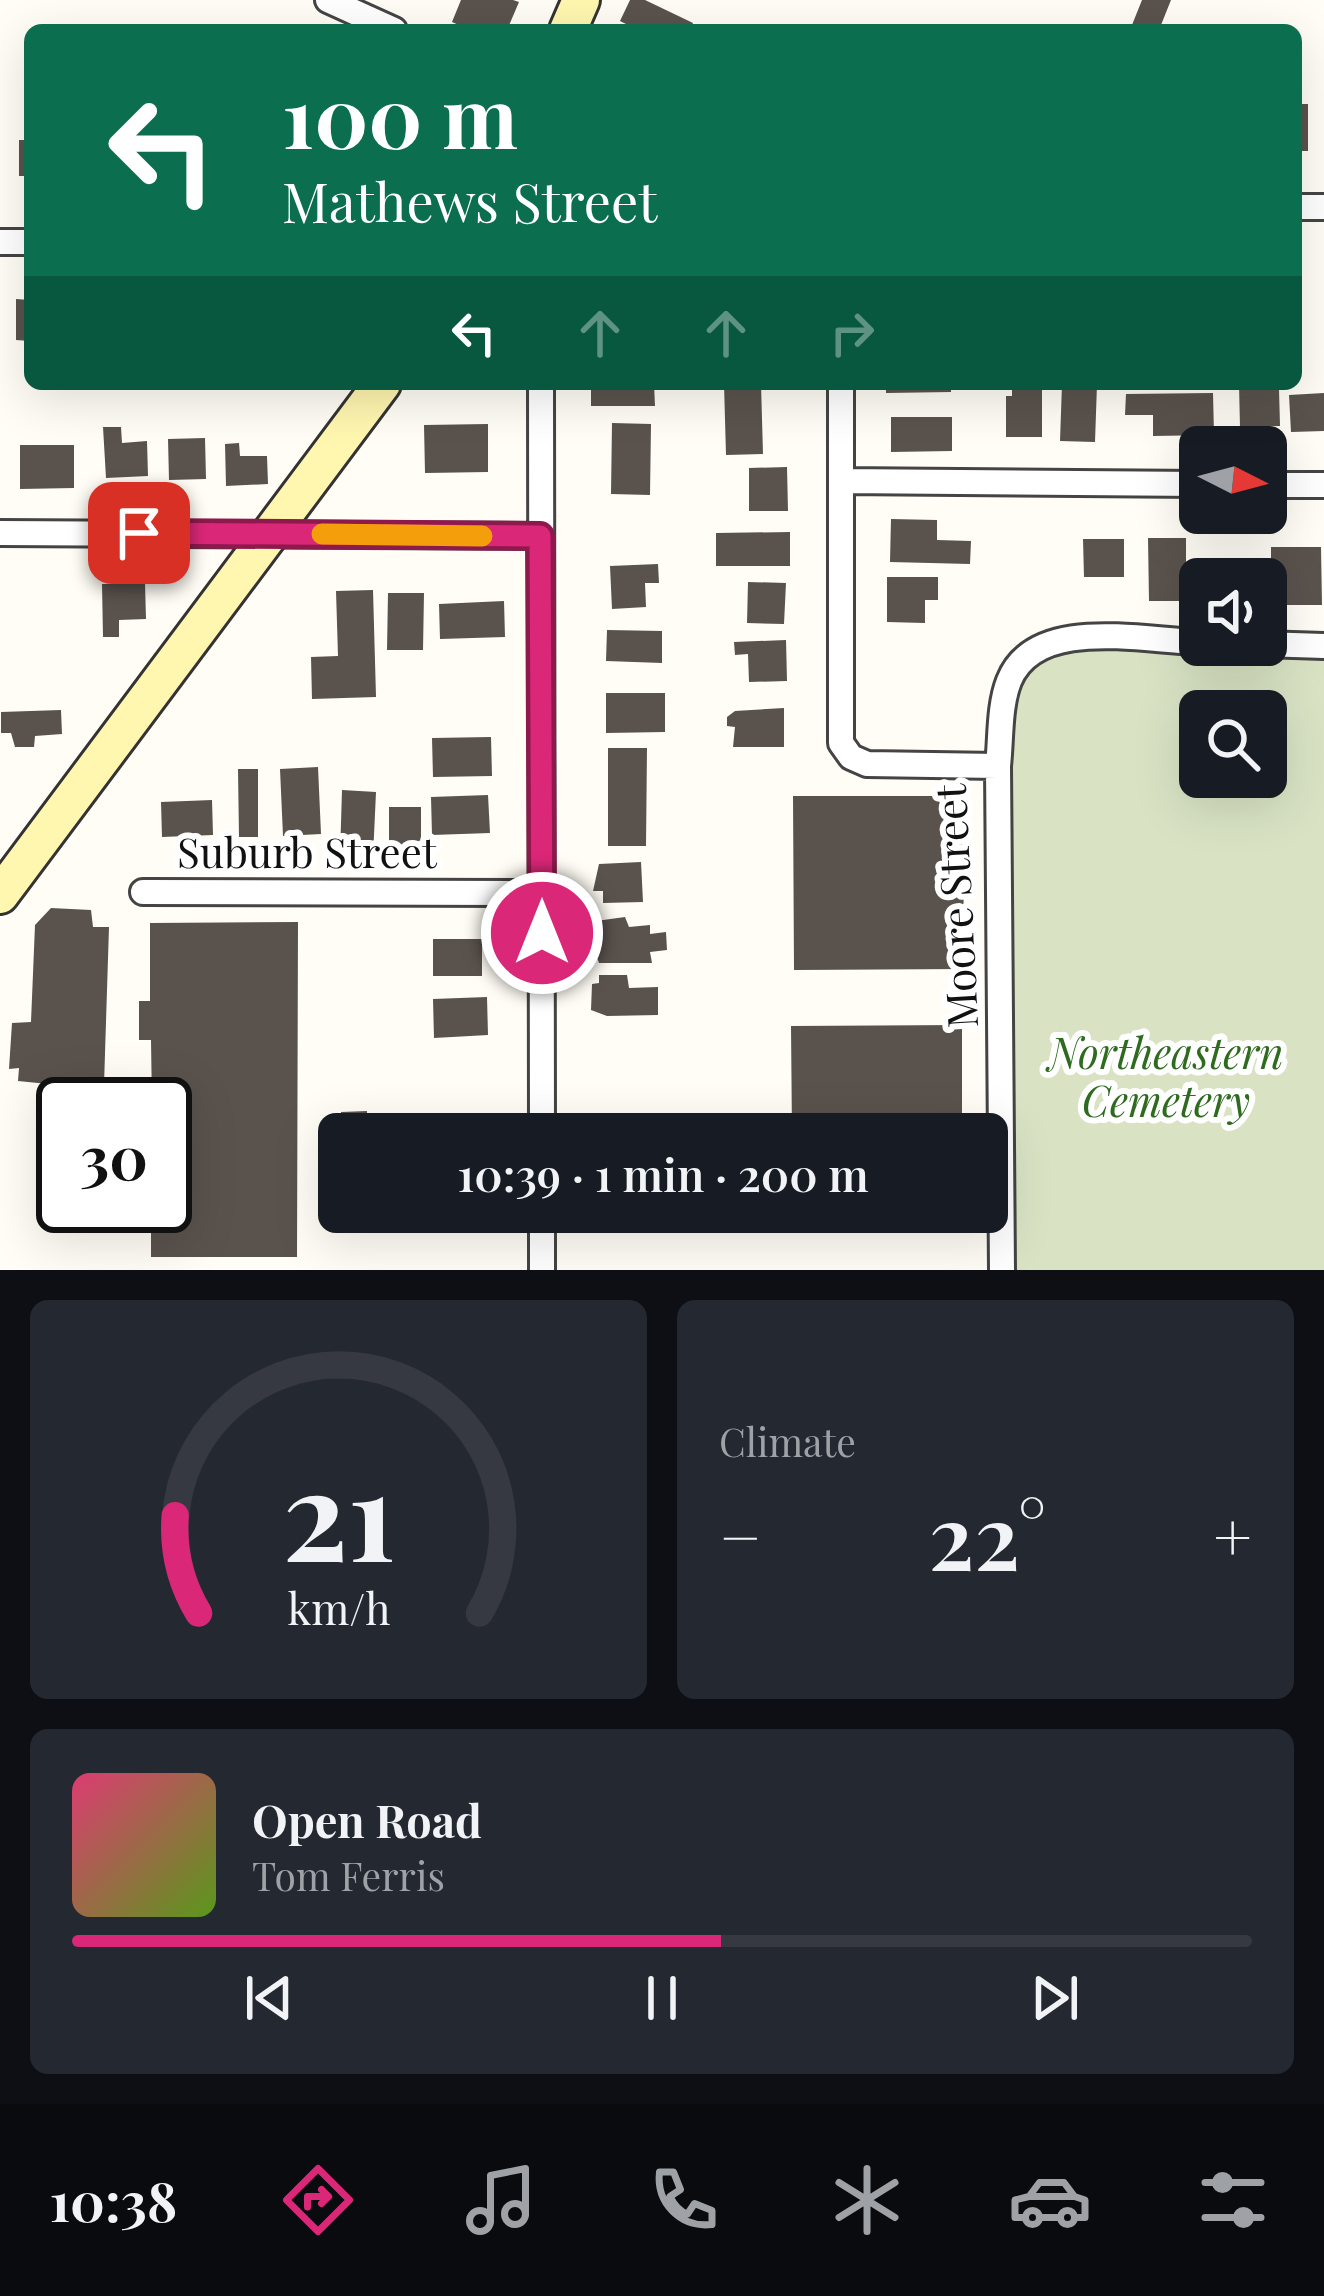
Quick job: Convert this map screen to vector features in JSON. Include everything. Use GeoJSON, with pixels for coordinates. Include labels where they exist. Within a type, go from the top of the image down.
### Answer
{"type":"FeatureCollection","features":[{"type":"Feature","properties":{"kind":"main road"},"geometry":{"type":"LineString","coordinates":[[0,896],[276,534],[378,390]]}},
{"type":"Feature","properties":{"kind":"street"},"geometry":{"type":"LineString","coordinates":[[328,0],[381,24]]}},
{"type":"Feature","properties":{"kind":"street"},"geometry":{"type":"LineString","coordinates":[[541,390],[542,1113]]}},
{"type":"Feature","properties":{"kind":"street","name":"Moore Street"},"geometry":{"type":"LineString","coordinates":[[841,390],[842,743],[851,757],[867,764],[998,766],[1002,1270]]}},
{"type":"Feature","properties":{"kind":"street"},"geometry":{"type":"LineString","coordinates":[[842,481],[1179,484]]}},
{"type":"Feature","properties":{"kind":"street"},"geometry":{"type":"LineString","coordinates":[[1287,485],[1324,485]]}},
{"type":"Feature","properties":{"kind":"street"},"geometry":{"type":"LineString","coordinates":[[0,533],[540,536]]}},
{"type":"Feature","properties":{"kind":"street"},"geometry":{"type":"LineString","coordinates":[[998,766],[1006,687],[1027,654],[1068,638],[1179,641]]}},
{"type":"Feature","properties":{"kind":"street"},"geometry":{"type":"LineString","coordinates":[[1287,645],[1324,646]]}},
{"type":"Feature","properties":{"kind":"street","name":"Suburb Street"},"geometry":{"type":"LineString","coordinates":[[143,892],[541,893]]}},
{"type":"Feature","properties":{"kind":"street"},"geometry":{"type":"LineString","coordinates":[[542,1233],[542,1270]]}},
{"type":"Feature","properties":{"kind":"green space","name":"Northeastern Cemetery"},"geometry":{"type":"Polygon","coordinates":[[[1070,646],[1179,650],[1179,666],[1287,666],[1287,654],[1324,655],[1324,1270],[1007,1270],[1012,696],[1035,660],[1070,646]]]}},
{"type":"Feature","properties":{"kind":"building"},"geometry":{"type":"Polygon","coordinates":[[[461,0],[519,2],[510,24],[452,22],[461,0]]]}},
{"type":"Feature","properties":{"kind":"building"},"geometry":{"type":"Polygon","coordinates":[[[630,0],[645,0],[693,23],[626,24],[620,21],[630,0]]]}},
{"type":"Feature","properties":{"kind":"building"},"geometry":{"type":"Polygon","coordinates":[[[1142,0],[1171,0],[1161,24],[1132,24],[1142,0]]]}},
{"type":"Feature","properties":{"kind":"building"},"geometry":{"type":"Polygon","coordinates":[[[1302,104],[1308,104],[1308,151],[1302,151],[1302,104]]]}},
{"type":"Feature","properties":{"kind":"building"},"geometry":{"type":"Polygon","coordinates":[[[19,140],[24,140],[24,176],[19,176],[19,140]]]}},
{"type":"Feature","properties":{"kind":"building"},"geometry":{"type":"Polygon","coordinates":[[[16,299],[24,300],[24,341],[16,340],[16,299]]]}},
{"type":"Feature","properties":{"kind":"building"},"geometry":{"type":"Polygon","coordinates":[[[591,390],[654,390],[655,406],[591,406],[591,390]]]}},
{"type":"Feature","properties":{"kind":"building"},"geometry":{"type":"Polygon","coordinates":[[[724,390],[761,390],[763,454],[726,455],[724,390]]]}},
{"type":"Feature","properties":{"kind":"building"},"geometry":{"type":"Polygon","coordinates":[[[886,390],[951,390],[951,392],[886,390]]]}},
{"type":"Feature","properties":{"kind":"building"},"geometry":{"type":"Polygon","coordinates":[[[1012,390],[1042,390],[1042,437],[1006,437],[1006,396],[1012,396],[1012,390]]]}},
{"type":"Feature","properties":{"kind":"building"},"geometry":{"type":"Polygon","coordinates":[[[1062,390],[1097,390],[1095,442],[1060,441],[1062,390]]]}},
{"type":"Feature","properties":{"kind":"building"},"geometry":{"type":"Polygon","coordinates":[[[1239,390],[1279,390],[1280,426],[1240,426],[1239,390]]]}},
{"type":"Feature","properties":{"kind":"building"},"geometry":{"type":"Polygon","coordinates":[[[1213,393],[1214,426],[1179,426],[1179,436],[1153,436],[1153,415],[1125,415],[1126,394],[1213,393]]]}},
{"type":"Feature","properties":{"kind":"building"},"geometry":{"type":"Polygon","coordinates":[[[1324,393],[1324,431],[1291,432],[1289,395],[1324,393]]]}},
{"type":"Feature","properties":{"kind":"building"},"geometry":{"type":"Polygon","coordinates":[[[891,417],[952,417],[952,451],[891,452],[891,417]]]}},
{"type":"Feature","properties":{"kind":"building"},"geometry":{"type":"Polygon","coordinates":[[[612,423],[651,424],[650,495],[611,494],[612,423]]]}},
{"type":"Feature","properties":{"kind":"building"},"geometry":{"type":"Polygon","coordinates":[[[488,424],[488,472],[425,473],[424,425],[488,424]]]}},
{"type":"Feature","properties":{"kind":"building"},"geometry":{"type":"Polygon","coordinates":[[[103,427],[121,427],[122,443],[147,441],[148,476],[106,478],[103,427]]]}},
{"type":"Feature","properties":{"kind":"building"},"geometry":{"type":"Polygon","coordinates":[[[205,438],[206,479],[169,480],[168,439],[205,438]]]}},
{"type":"Feature","properties":{"kind":"building"},"geometry":{"type":"Polygon","coordinates":[[[239,443],[240,456],[267,456],[268,484],[226,486],[225,444],[239,443]]]}},
{"type":"Feature","properties":{"kind":"building"},"geometry":{"type":"Polygon","coordinates":[[[20,445],[74,445],[74,488],[20,489],[20,445]]]}},
{"type":"Feature","properties":{"kind":"building"},"geometry":{"type":"Polygon","coordinates":[[[787,467],[788,511],[749,511],[749,468],[787,467]]]}},
{"type":"Feature","properties":{"kind":"building"},"geometry":{"type":"Polygon","coordinates":[[[891,519],[937,520],[937,540],[971,541],[970,564],[890,562],[891,519]]]}},
{"type":"Feature","properties":{"kind":"building"},"geometry":{"type":"Polygon","coordinates":[[[790,532],[790,566],[716,566],[716,533],[790,532]]]}},
{"type":"Feature","properties":{"kind":"building"},"geometry":{"type":"Polygon","coordinates":[[[1148,538],[1186,538],[1186,558],[1179,558],[1179,601],[1149,601],[1148,538]]]}},
{"type":"Feature","properties":{"kind":"building"},"geometry":{"type":"Polygon","coordinates":[[[1083,539],[1124,539],[1124,577],[1084,577],[1083,539]]]}},
{"type":"Feature","properties":{"kind":"building"},"geometry":{"type":"Polygon","coordinates":[[[1271,547],[1321,547],[1322,605],[1287,605],[1287,558],[1271,558],[1271,547]]]}},
{"type":"Feature","properties":{"kind":"building"},"geometry":{"type":"Polygon","coordinates":[[[658,564],[659,583],[645,583],[646,607],[612,609],[610,566],[658,564]]]}},
{"type":"Feature","properties":{"kind":"building"},"geometry":{"type":"Polygon","coordinates":[[[887,577],[938,577],[938,600],[925,600],[925,623],[887,622],[887,577]]]}},
{"type":"Feature","properties":{"kind":"building"},"geometry":{"type":"Polygon","coordinates":[[[748,582],[786,583],[784,624],[747,623],[748,582]]]}},
{"type":"Feature","properties":{"kind":"building"},"geometry":{"type":"Polygon","coordinates":[[[145,583],[146,619],[119,620],[119,637],[103,637],[102,584],[145,583]]]}},
{"type":"Feature","properties":{"kind":"building"},"geometry":{"type":"Polygon","coordinates":[[[373,590],[376,697],[312,699],[311,657],[338,656],[336,591],[373,590]]]}},
{"type":"Feature","properties":{"kind":"building"},"geometry":{"type":"Polygon","coordinates":[[[388,593],[424,593],[423,650],[387,650],[388,593]]]}},
{"type":"Feature","properties":{"kind":"building"},"geometry":{"type":"Polygon","coordinates":[[[504,601],[505,637],[440,639],[439,604],[504,601]]]}},
{"type":"Feature","properties":{"kind":"building"},"geometry":{"type":"Polygon","coordinates":[[[607,630],[662,631],[662,663],[606,661],[607,630]]]}},
{"type":"Feature","properties":{"kind":"building"},"geometry":{"type":"Polygon","coordinates":[[[786,640],[787,681],[749,682],[748,654],[735,655],[734,642],[786,640]]]}},
{"type":"Feature","properties":{"kind":"building"},"geometry":{"type":"Polygon","coordinates":[[[606,693],[665,693],[665,732],[606,733],[606,693]]]}},
{"type":"Feature","properties":{"kind":"building"},"geometry":{"type":"Polygon","coordinates":[[[784,708],[784,747],[733,747],[735,727],[727,726],[727,717],[735,711],[784,708]]]}},
{"type":"Feature","properties":{"kind":"building"},"geometry":{"type":"Polygon","coordinates":[[[61,710],[62,734],[35,736],[34,747],[15,747],[11,733],[1,733],[1,712],[61,710]]]}},
{"type":"Feature","properties":{"kind":"building"},"geometry":{"type":"Polygon","coordinates":[[[491,737],[492,776],[433,777],[432,738],[491,737]]]}},
{"type":"Feature","properties":{"kind":"building"},"geometry":{"type":"Polygon","coordinates":[[[608,748],[647,748],[646,846],[608,846],[608,748]]]}},
{"type":"Feature","properties":{"kind":"building"},"geometry":{"type":"Polygon","coordinates":[[[318,767],[321,834],[283,836],[280,769],[318,767]]]}},
{"type":"Feature","properties":{"kind":"building"},"geometry":{"type":"Polygon","coordinates":[[[238,769],[258,769],[258,837],[239,837],[238,769]]]}},
{"type":"Feature","properties":{"kind":"building"},"geometry":{"type":"Polygon","coordinates":[[[342,790],[376,792],[373,857],[340,856],[342,790]]]}},
{"type":"Feature","properties":{"kind":"building"},"geometry":{"type":"Polygon","coordinates":[[[488,795],[490,833],[432,835],[431,797],[488,795]]]}},
{"type":"Feature","properties":{"kind":"building"},"geometry":{"type":"Polygon","coordinates":[[[793,796],[963,796],[964,969],[794,970],[793,796]]]}},
{"type":"Feature","properties":{"kind":"building"},"geometry":{"type":"Polygon","coordinates":[[[212,800],[213,835],[162,837],[161,802],[212,800]]]}},
{"type":"Feature","properties":{"kind":"building"},"geometry":{"type":"Polygon","coordinates":[[[389,807],[421,807],[421,852],[389,852],[389,807]]]}},
{"type":"Feature","properties":{"kind":"building"},"geometry":{"type":"Polygon","coordinates":[[[641,862],[643,902],[603,903],[603,891],[593,891],[599,864],[641,862]]]}},
{"type":"Feature","properties":{"kind":"building"},"geometry":{"type":"Polygon","coordinates":[[[51,908],[91,910],[93,927],[109,927],[104,1077],[36,1077],[36,1083],[18,1081],[19,1068],[9,1069],[12,1023],[31,1022],[35,925],[51,908]]]}},
{"type":"Feature","properties":{"kind":"building"},"geometry":{"type":"Polygon","coordinates":[[[625,917],[629,927],[650,925],[650,934],[666,932],[667,950],[650,952],[652,963],[599,963],[588,932],[597,932],[596,921],[625,917]]]}},
{"type":"Feature","properties":{"kind":"building"},"geometry":{"type":"Polygon","coordinates":[[[298,922],[297,1257],[151,1257],[151,1233],[192,1233],[192,1077],[152,1077],[151,1040],[139,1040],[139,1001],[150,1001],[150,923],[298,922]]]}},
{"type":"Feature","properties":{"kind":"building"},"geometry":{"type":"Polygon","coordinates":[[[433,939],[482,939],[482,976],[433,976],[433,939]]]}},
{"type":"Feature","properties":{"kind":"building"},"geometry":{"type":"Polygon","coordinates":[[[599,975],[627,975],[629,988],[658,987],[658,1015],[607,1016],[591,1010],[592,984],[599,983],[599,975]]]}},
{"type":"Feature","properties":{"kind":"building"},"geometry":{"type":"Polygon","coordinates":[[[487,997],[488,1035],[434,1038],[433,999],[487,997]]]}},
{"type":"Feature","properties":{"kind":"building"},"geometry":{"type":"Polygon","coordinates":[[[962,1025],[962,1113],[792,1113],[791,1026],[962,1025]]]}},
{"type":"Feature","properties":{"kind":"slow traffic"},"geometry":{"type":"LineString","coordinates":[[322,534],[482,536]]}},
{"type":"Feature","properties":{"kind":"route"},"geometry":{"type":"LineString","coordinates":[[139,533],[540,536],[542,933]]}}]}
